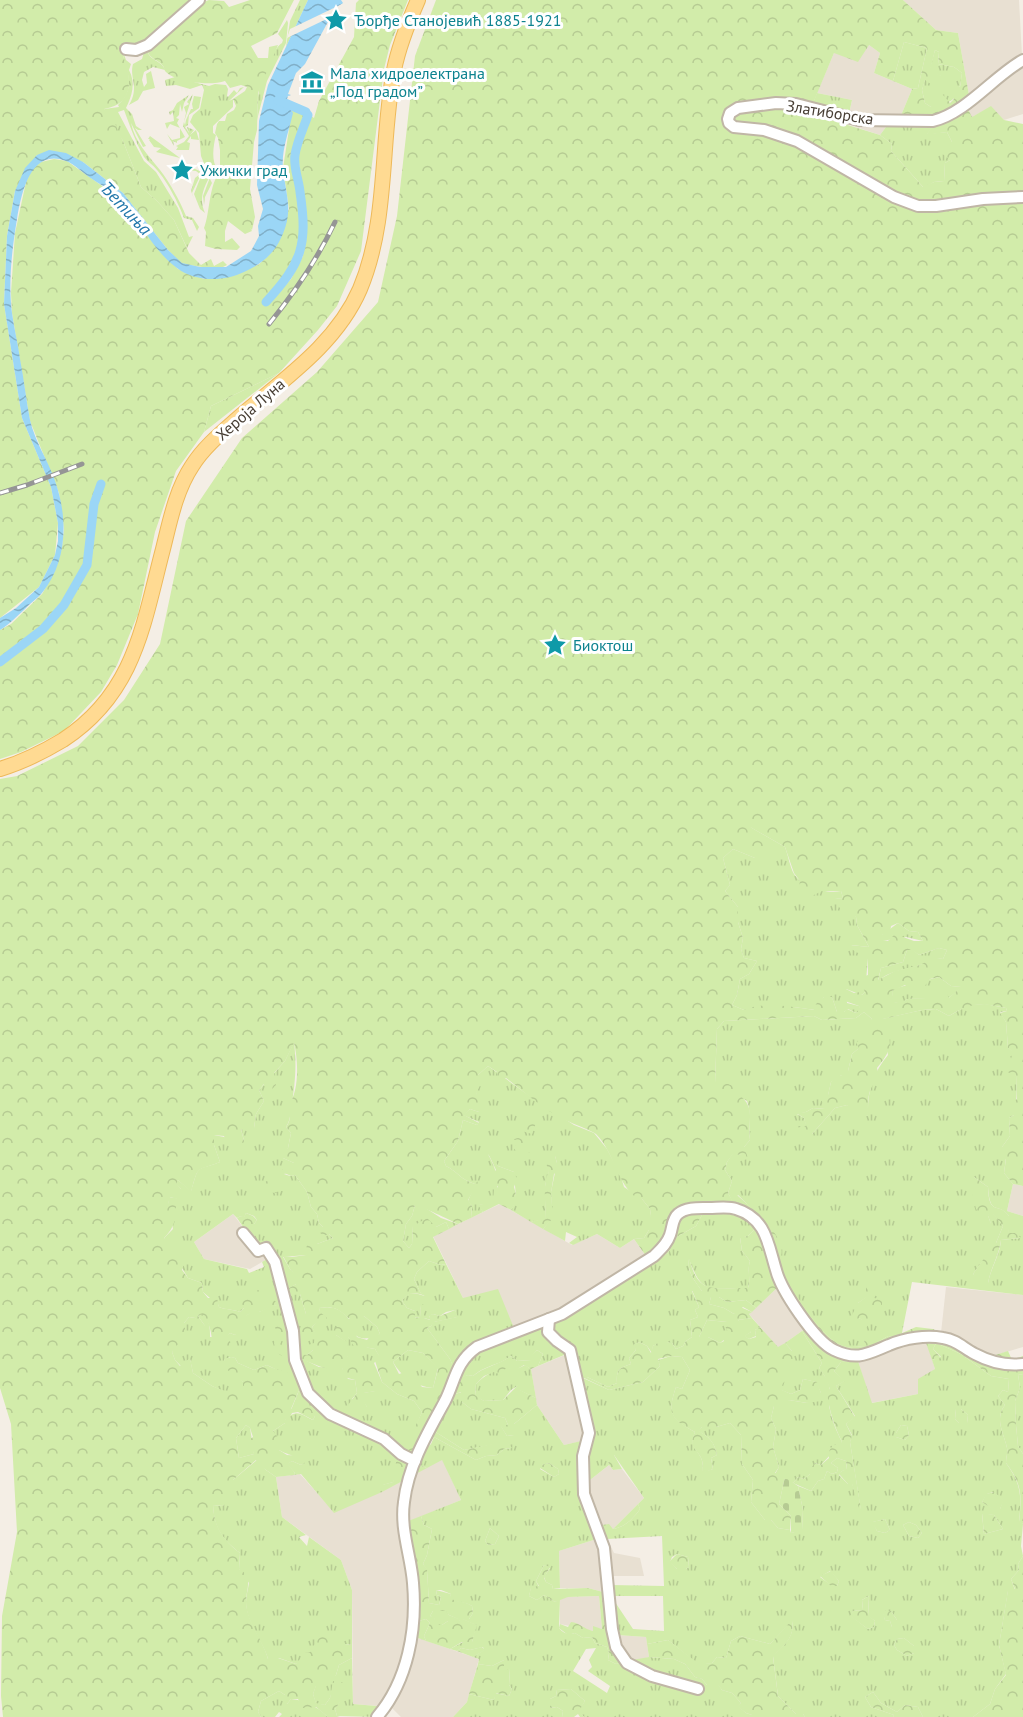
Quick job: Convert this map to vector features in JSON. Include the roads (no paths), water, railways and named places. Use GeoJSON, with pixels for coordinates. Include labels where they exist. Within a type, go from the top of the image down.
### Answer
{"type":"FeatureCollection","features":[{"type":"Feature","properties":{"kind":"main road","name":"Хероја Луна"},"geometry":{"type":"LineString","coordinates":[[0,769],[34,756],[67,738],[89,720],[111,696],[127,669],[141,633],[169,523],[192,464],[218,436],[315,351],[338,326],[354,302],[365,275],[376,231],[394,70],[404,32],[418,0]]}},
{"type":"Feature","properties":{"kind":"street"},"geometry":{"type":"LineString","coordinates":[[126,49],[136,50],[148,45],[199,0]]}},
{"type":"Feature","properties":{"kind":"street","name":"Златиборска"},"geometry":{"type":"LineString","coordinates":[[1023,60],[953,112],[933,121],[859,120],[796,104],[776,103],[738,108],[730,113],[728,119],[734,127],[764,130],[797,141],[894,197],[918,206],[1023,197]]}},
{"type":"Feature","properties":{"kind":"street"},"geometry":{"type":"LineString","coordinates":[[377,1717],[397,1686],[406,1662],[414,1625],[413,1582],[405,1538],[404,1503],[415,1461],[448,1394],[458,1367],[465,1356],[477,1347],[562,1314],[654,1256],[664,1246],[679,1213],[696,1207],[734,1208],[752,1216],[762,1228],[770,1245],[776,1272],[794,1306],[821,1342],[847,1356],[858,1356],[925,1337],[957,1341],[975,1354],[1008,1366],[1023,1364]]}},
{"type":"Feature","properties":{"kind":"street"},"geometry":{"type":"LineString","coordinates":[[243,1233],[258,1251],[266,1248],[275,1262],[293,1331],[295,1360],[309,1393],[330,1414],[384,1439],[401,1454],[415,1461]]}},
{"type":"Feature","properties":{"kind":"street"},"geometry":{"type":"LineString","coordinates":[[549,1319],[548,1332],[556,1341],[570,1350],[589,1433],[583,1456],[584,1494],[604,1548],[612,1629],[616,1647],[627,1663],[652,1676],[698,1689]]}},
{"type":"Feature","properties":{"kind":"water","name":"Ђетиња"},"geometry":{"type":"Polygon","coordinates":[[[308,0],[341,0],[343,3],[335,9],[305,64],[296,73],[288,94],[291,95],[288,96],[286,102],[293,113],[284,148],[283,162],[288,204],[287,220],[275,249],[256,266],[228,278],[219,279],[201,278],[184,273],[161,253],[117,196],[66,161],[54,158],[44,161],[36,167],[25,186],[15,230],[11,266],[11,302],[30,420],[59,495],[63,539],[57,567],[42,593],[0,630],[0,618],[16,608],[39,587],[55,555],[58,541],[58,523],[51,487],[22,418],[4,304],[7,236],[15,191],[25,168],[37,155],[49,150],[66,153],[83,162],[123,193],[168,250],[182,263],[200,267],[226,267],[251,251],[259,236],[258,226],[263,209],[257,185],[259,121],[268,85],[308,0]]]}},
{"type":"Feature","properties":{"kind":"waterway"},"geometry":{"type":"LineString","coordinates":[[278,100],[306,112]]}},
{"type":"Feature","properties":{"kind":"waterway"},"geometry":{"type":"LineString","coordinates":[[266,302],[288,276],[300,252],[303,226],[295,160],[297,145],[308,115]]}},
{"type":"Feature","properties":{"kind":"waterway"},"geometry":{"type":"LineString","coordinates":[[0,662],[43,629],[64,605],[87,565],[94,504],[101,484]]}},
{"type":"Feature","properties":{"kind":"railway"},"geometry":{"type":"LineString","coordinates":[[269,324],[305,275],[335,222]]}},
{"type":"Feature","properties":{"kind":"railway"},"geometry":{"type":"LineString","coordinates":[[0,493],[82,464]]}},
{"type":"Feature","properties":{"kind":"place","name":"Ђорђе Станојевић 1885-1921"},"geometry":{"type":"Point","coordinates":[336,20]}},
{"type":"Feature","properties":{"kind":"place","name":"Мала хидроелектрана „Под градом”"},"geometry":{"type":"Point","coordinates":[312,82]}},
{"type":"Feature","properties":{"kind":"place","name":"Ужички град"},"geometry":{"type":"Point","coordinates":[182,170]}},
{"type":"Feature","properties":{"kind":"place","name":"Биоктош"},"geometry":{"type":"Point","coordinates":[555,645]}}]}
